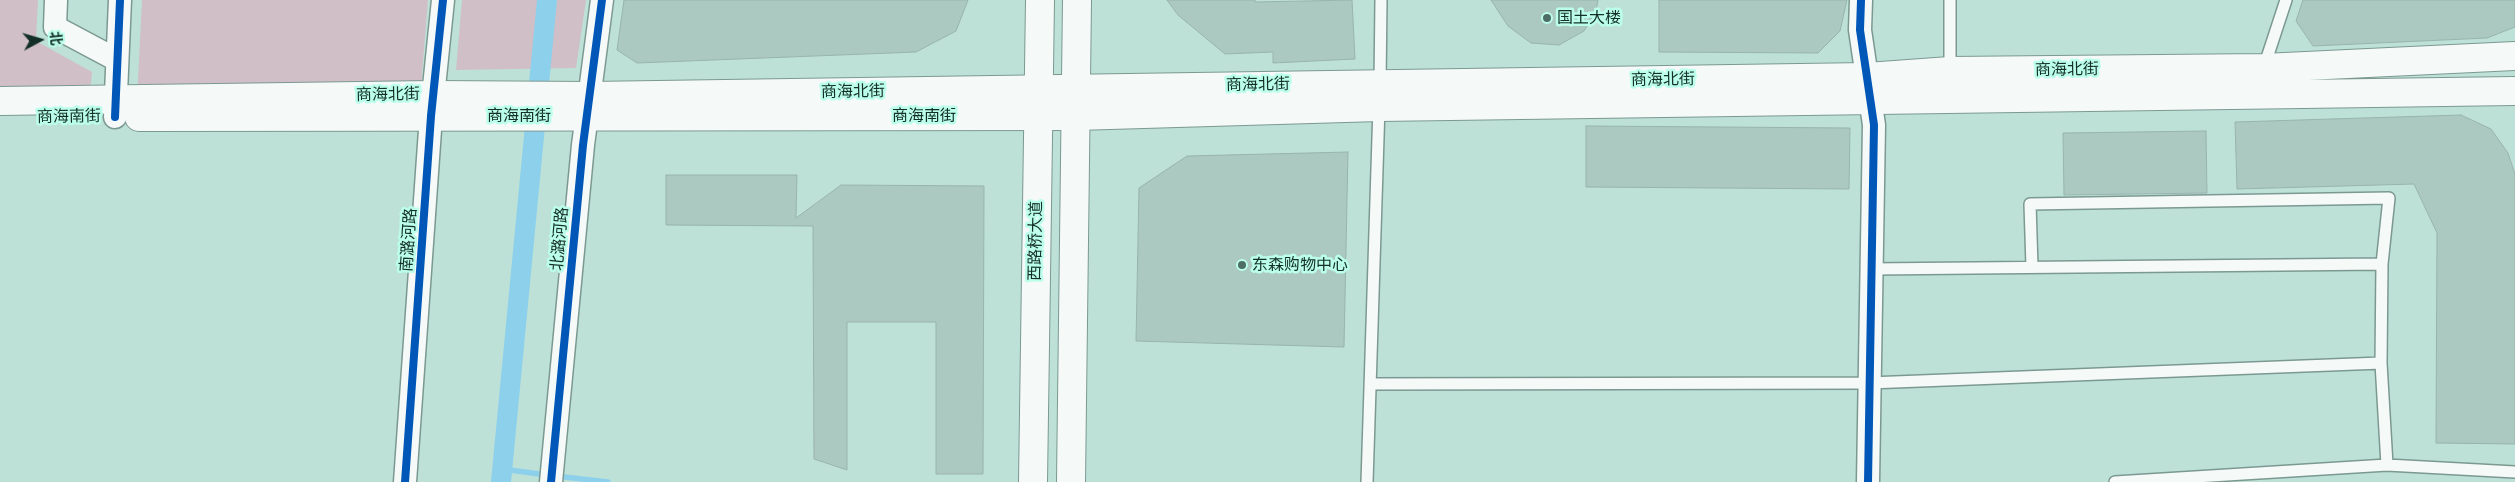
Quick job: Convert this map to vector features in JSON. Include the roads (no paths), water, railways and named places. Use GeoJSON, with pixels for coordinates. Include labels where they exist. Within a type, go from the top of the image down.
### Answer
{"type":"FeatureCollection","features":[{"type":"Feature","properties":{"kind":"main road","name":"西路桥大道"},"geometry":{"type":"LineString","coordinates":[[1033,482],[1040,0]]}},
{"type":"Feature","properties":{"kind":"main road"},"geometry":{"type":"LineString","coordinates":[[1071,482],[1077,0]]}},
{"type":"Feature","properties":{"kind":"main road","name":"商海北街"},"geometry":{"type":"LineString","coordinates":[[2260,81],[2515,56]]}},
{"type":"Feature","properties":{"kind":"main road","name":"商海北街"},"geometry":{"type":"LineString","coordinates":[[1038,103],[1076,88],[1379,95],[1869,89],[1949,85],[2260,81],[2515,91]]}},
{"type":"Feature","properties":{"kind":"main road","name":"商海北街"},"geometry":{"type":"LineString","coordinates":[[583,106],[1038,103],[1076,116],[1379,95]]}},
{"type":"Feature","properties":{"kind":"main road"},"geometry":{"type":"LineString","coordinates":[[0,101],[115,108]]}},
{"type":"Feature","properties":{"kind":"main road","name":"商海南街"},"geometry":{"type":"LineString","coordinates":[[0,118],[115,108],[432,105],[583,106]]}},
{"type":"Feature","properties":{"kind":"street"},"geometry":{"type":"LineString","coordinates":[[56,0],[55,28],[117,60]]}},
{"type":"Feature","properties":{"kind":"street"},"geometry":{"type":"LineString","coordinates":[[115,108],[120,0]]}},
{"type":"Feature","properties":{"kind":"street","name":"南潞河路"},"geometry":{"type":"LineString","coordinates":[[405,482],[432,105],[442,0]]}},
{"type":"Feature","properties":{"kind":"street","name":"北潞河路"},"geometry":{"type":"LineString","coordinates":[[551,482],[583,106],[602,0]]}},
{"type":"Feature","properties":{"kind":"street"},"geometry":{"type":"LineString","coordinates":[[1861,0],[1860,30],[1874,125],[1868,482]]}},
{"type":"Feature","properties":{"kind":"lane"},"geometry":{"type":"LineString","coordinates":[[1367,482],[1381,0]]}},
{"type":"Feature","properties":{"kind":"lane"},"geometry":{"type":"LineString","coordinates":[[1949,85],[1950,0]]}},
{"type":"Feature","properties":{"kind":"lane"},"geometry":{"type":"LineString","coordinates":[[2260,81],[2286,0]]}},
{"type":"Feature","properties":{"kind":"lane"},"geometry":{"type":"LineString","coordinates":[[2032,267],[2030,204],[2389,198],[2382,264],[2381,363],[2388,465]]}},
{"type":"Feature","properties":{"kind":"lane"},"geometry":{"type":"LineString","coordinates":[[1872,269],[2382,264]]}},
{"type":"Feature","properties":{"kind":"lane"},"geometry":{"type":"LineString","coordinates":[[1370,384],[1869,383],[2381,363]]}},
{"type":"Feature","properties":{"kind":"lane"},"geometry":{"type":"LineString","coordinates":[[2115,482],[2388,465],[2515,472]]}},
{"type":"Feature","properties":{"kind":"waterway"},"geometry":{"type":"LineString","coordinates":[[501,482],[547,0]]}},
{"type":"Feature","properties":{"kind":"waterway"},"geometry":{"type":"LineString","coordinates":[[502,469],[547,475]]}},
{"type":"Feature","properties":{"kind":"waterway"},"geometry":{"type":"LineString","coordinates":[[556,476],[608,482]]}},
{"type":"Feature","properties":{"kind":"place","name":"国土大楼"},"geometry":{"type":"Point","coordinates":[1547,18]}},
{"type":"Feature","properties":{"kind":"place","name":"东森购物中心"},"geometry":{"type":"Point","coordinates":[1242,265]}}]}
